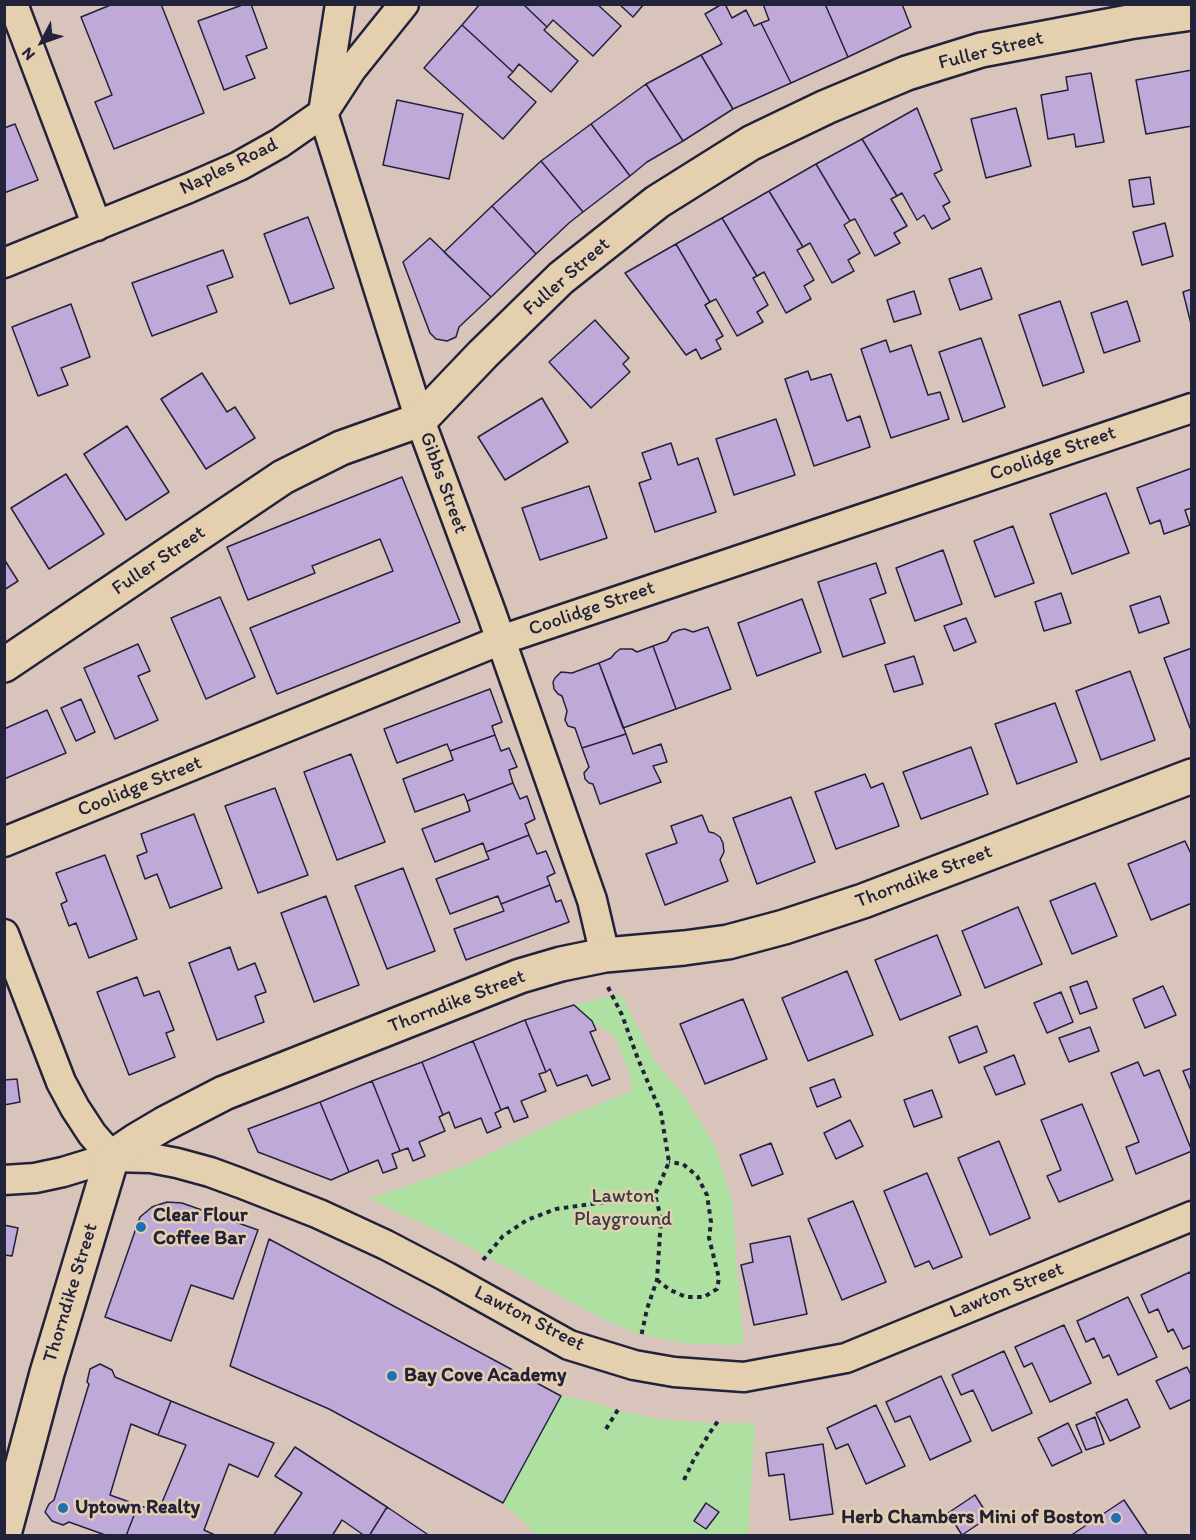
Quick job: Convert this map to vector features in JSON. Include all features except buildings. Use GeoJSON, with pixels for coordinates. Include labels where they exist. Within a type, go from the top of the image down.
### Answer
{"type":"FeatureCollection","features":[{"type":"Feature","properties":{"kind":"street"},"geometry":{"type":"LineString","coordinates":[[13,4],[97,226]]}},
{"type":"Feature","properties":{"kind":"street","name":"Gibbs Street"},"geometry":{"type":"LineString","coordinates":[[340,4],[323,113],[420,420],[501,640],[592,900],[605,955]]}},
{"type":"Feature","properties":{"kind":"street","name":"Naples Road"},"geometry":{"type":"LineString","coordinates":[[4,264],[239,166],[280,143],[323,113],[351,70],[404,4]]}},
{"type":"Feature","properties":{"kind":"street","name":"Fuller Street"},"geometry":{"type":"LineString","coordinates":[[4,665],[283,477],[341,448],[420,420],[561,278],[657,202],[751,143],[826,107],[907,73],[981,50],[1191,12]]}},
{"type":"Feature","properties":{"kind":"street","name":"Coolidge Street"},"geometry":{"type":"LineString","coordinates":[[4,842],[501,640],[1191,408]]}},
{"type":"Feature","properties":{"kind":"street","name":"Thorndike Street"},"geometry":{"type":"LineString","coordinates":[[4,1534],[47,1373],[112,1157],[164,1124],[224,1093],[520,976],[561,964],[605,955],[728,942],[784,927],[863,901],[1191,776]]}},
{"type":"Feature","properties":{"kind":"street"},"geometry":{"type":"LineString","coordinates":[[4,934],[61,1082],[92,1134],[112,1157]]}},
{"type":"Feature","properties":{"kind":"street","name":"Lawton Street"},"geometry":{"type":"LineString","coordinates":[[4,1180],[35,1178],[112,1157],[151,1158],[177,1163],[230,1179],[309,1210],[396,1250],[569,1344],[634,1365],[674,1372],[744,1377],[846,1358],[1191,1216]]}},
{"type":"Feature","properties":{"kind":"path"},"geometry":{"type":"LineString","coordinates":[[608,987],[622,1015],[661,1113],[669,1162],[655,1195],[661,1218],[657,1280],[640,1340]]}},
{"type":"Feature","properties":{"kind":"path"},"geometry":{"type":"LineString","coordinates":[[657,1280],[670,1290],[686,1297],[704,1297],[717,1289],[719,1278],[709,1238],[711,1222],[707,1195],[697,1176],[683,1164],[669,1162]]}},
{"type":"Feature","properties":{"kind":"path"},"geometry":{"type":"LineString","coordinates":[[483,1260],[503,1236],[527,1221],[556,1209],[655,1195]]}},
{"type":"Feature","properties":{"kind":"path"},"geometry":{"type":"LineString","coordinates":[[606,1430],[619,1408]]}},
{"type":"Feature","properties":{"kind":"path"},"geometry":{"type":"LineString","coordinates":[[684,1480],[720,1418]]}},
{"type":"Feature","properties":{"kind":"green space","name":"Lawton Playground"},"geometry":{"type":"Polygon","coordinates":[[[621,994],[654,1060],[684,1096],[715,1145],[733,1206],[744,1344],[682,1343],[636,1333],[607,1321],[445,1234],[369,1199],[466,1165],[564,1118],[632,1091],[629,1072],[614,1036],[574,1005],[621,994]]]}},
{"type":"Feature","properties":{"kind":"green space"},"geometry":{"type":"Polygon","coordinates":[[[561,1396],[664,1420],[755,1423],[748,1535],[537,1535],[503,1503],[561,1396]]]}},
{"type":"Feature","properties":{"kind":"place","name":"Clear Flour Coffee Bar"},"geometry":{"type":"Point","coordinates":[141,1227]}},
{"type":"Feature","properties":{"kind":"place","name":"Bay Cove Academy"},"geometry":{"type":"Point","coordinates":[392,1376]}},
{"type":"Feature","properties":{"kind":"place","name":"Uptown Realty"},"geometry":{"type":"Point","coordinates":[63,1508]}},
{"type":"Feature","properties":{"kind":"place","name":"Herb Chambers Mini of Boston"},"geometry":{"type":"Point","coordinates":[1116,1518]}}]}
